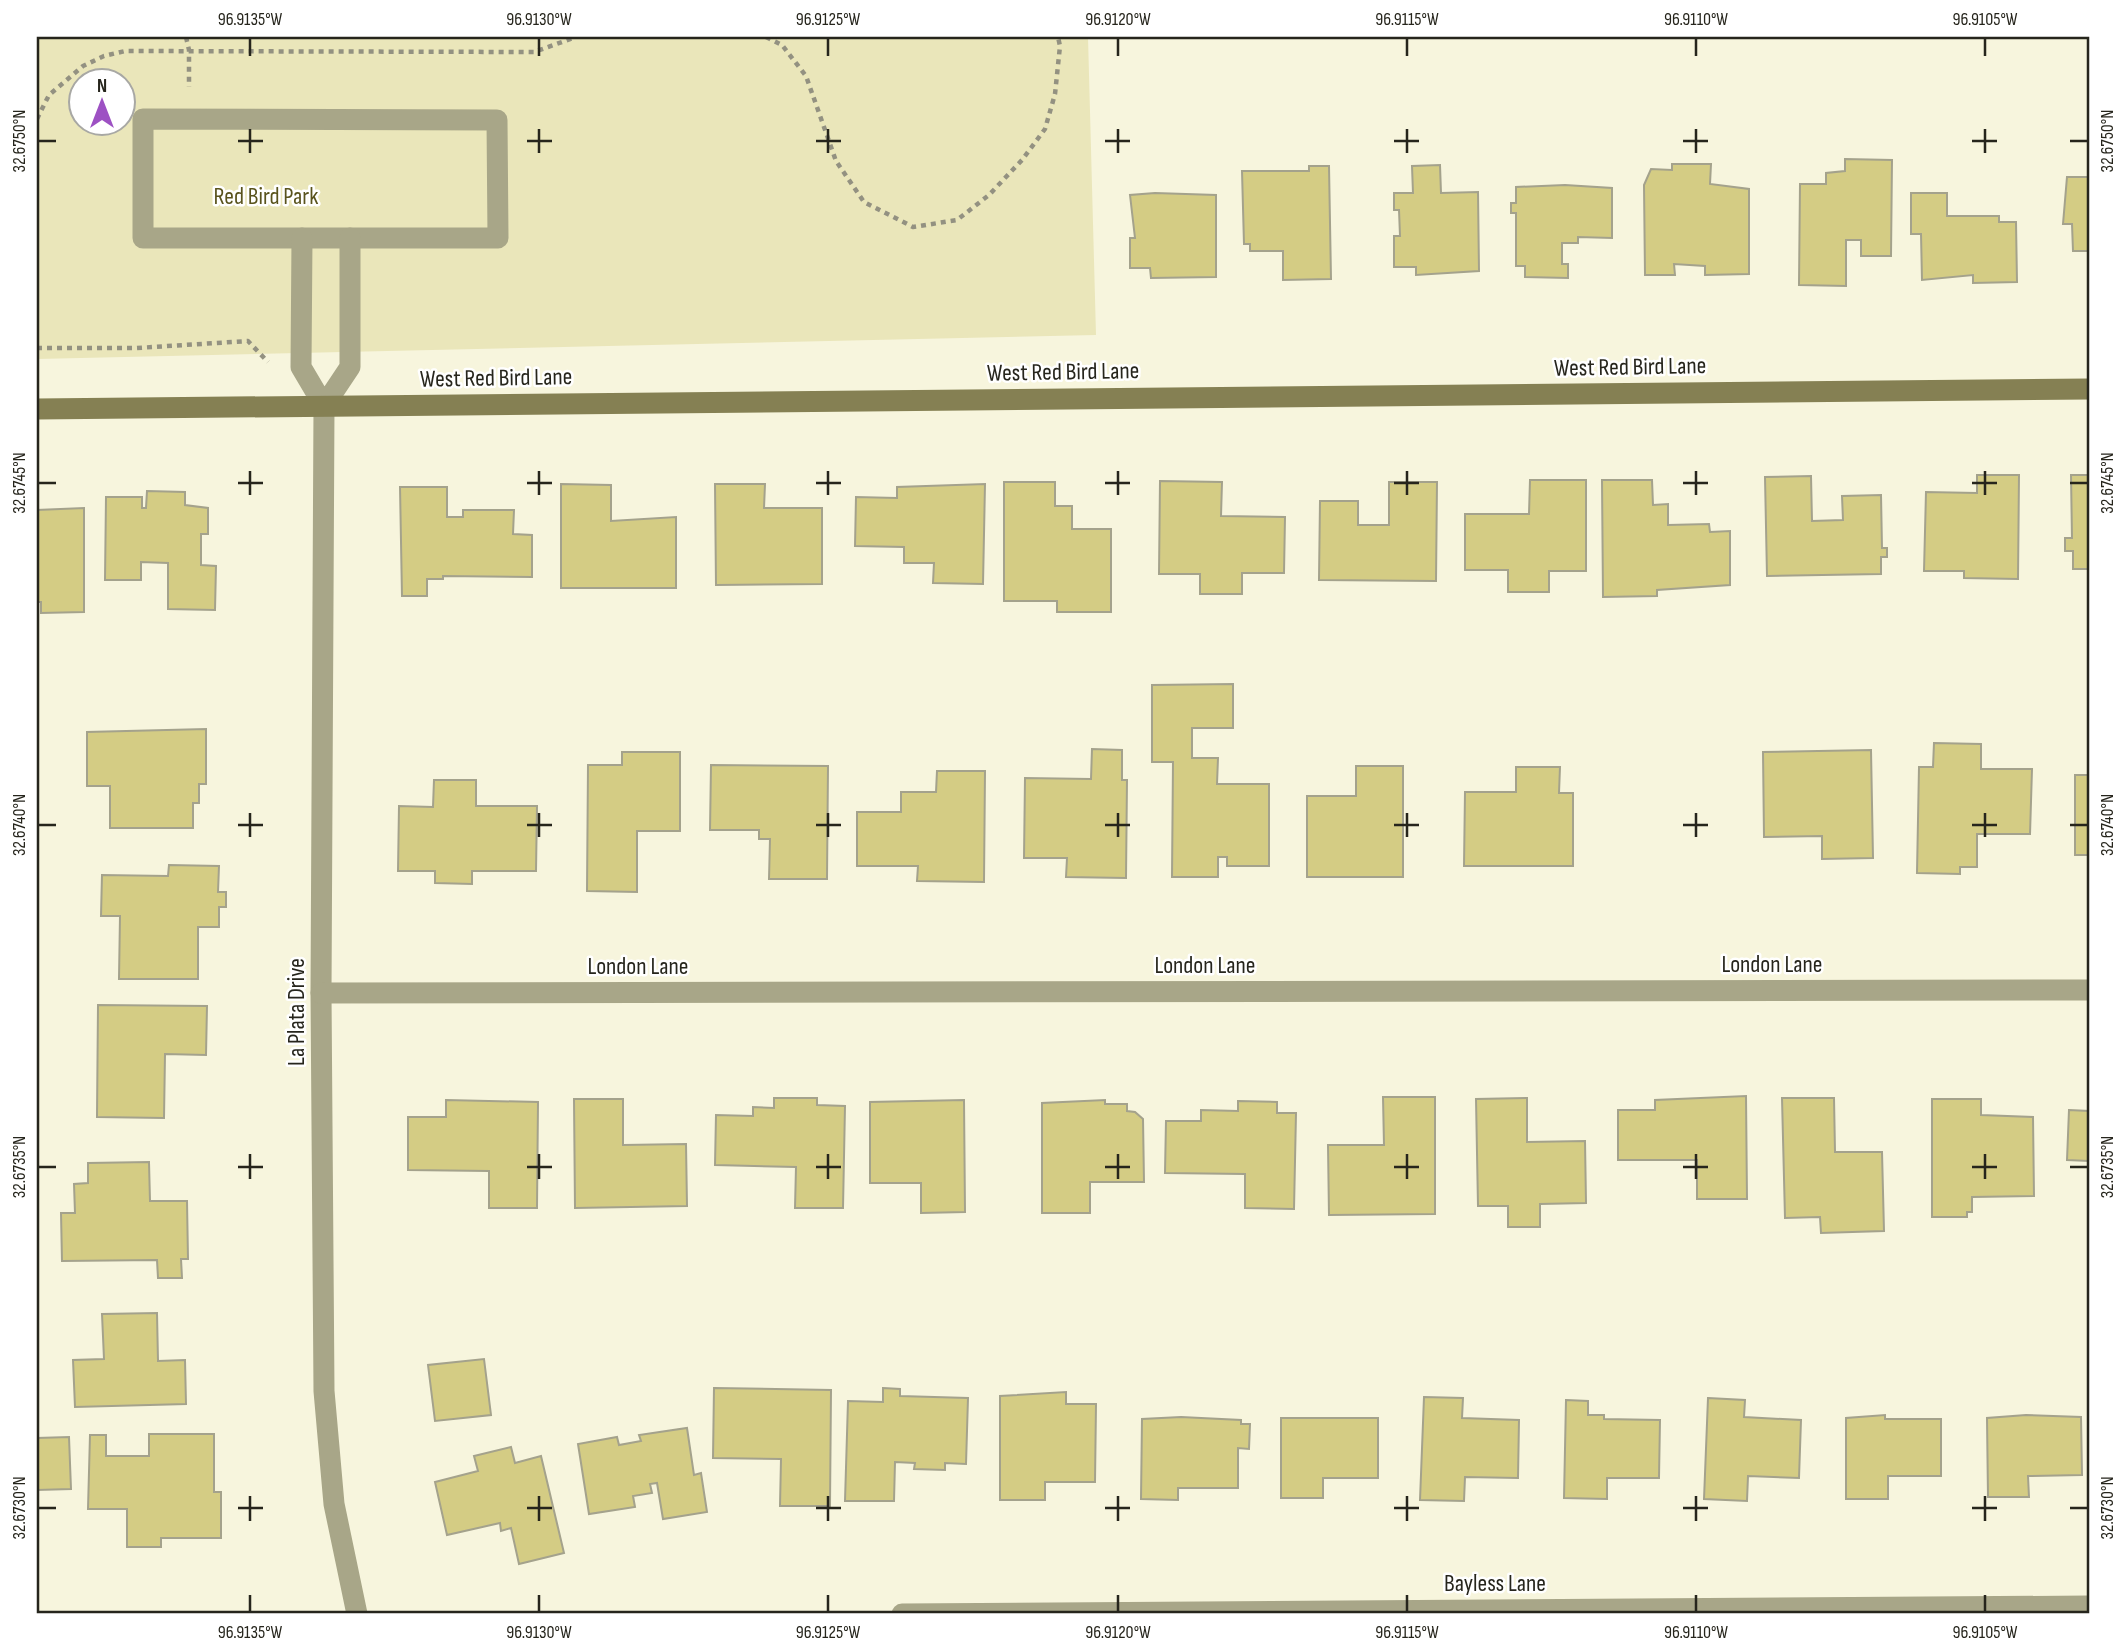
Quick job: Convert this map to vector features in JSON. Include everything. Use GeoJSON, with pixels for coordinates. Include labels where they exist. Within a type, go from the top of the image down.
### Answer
{"type":"FeatureCollection","features":[{"type":"Feature","properties":{"kind":"street"},"geometry":{"type":"LineString","coordinates":[[143,119],[497,120],[498,238],[302,238],[143,238],[143,119]]}},
{"type":"Feature","properties":{"kind":"street"},"geometry":{"type":"LineString","coordinates":[[302,238],[301,368],[324,406],[350,368],[350,238]]}},
{"type":"Feature","properties":{"kind":"street","name":"West Red Bird Lane"},"geometry":{"type":"LineString","coordinates":[[37,409],[2089,389]]}},
{"type":"Feature","properties":{"kind":"street","name":"La Plata Drive"},"geometry":{"type":"LineString","coordinates":[[324,406],[321,993],[324,1391],[334,1504],[357,1614]]}},
{"type":"Feature","properties":{"kind":"street","name":"London Lane"},"geometry":{"type":"LineString","coordinates":[[321,993],[2089,990]]}},
{"type":"Feature","properties":{"kind":"street","name":"Bayless Lane"},"geometry":{"type":"LineString","coordinates":[[902,1614],[2089,1606]]}},
{"type":"Feature","properties":{"kind":"path"},"geometry":{"type":"LineString","coordinates":[[186,37],[188,50]]}},
{"type":"Feature","properties":{"kind":"path"},"geometry":{"type":"LineString","coordinates":[[37,119],[49,95],[83,66],[125,51],[534,52],[576,37]]}},
{"type":"Feature","properties":{"kind":"path"},"geometry":{"type":"LineString","coordinates":[[766,37],[782,45],[806,76],[836,161],[864,202],[914,227],[957,220],[989,195],[1022,160],[1045,129],[1055,94],[1060,46],[1058,37]]}},
{"type":"Feature","properties":{"kind":"path"},"geometry":{"type":"LineString","coordinates":[[37,348],[137,348],[248,341],[272,366]]}},
{"type":"Feature","properties":{"kind":"green space","name":"Red Bird Park"},"geometry":{"type":"Polygon","coordinates":[[[37,37],[1088,37],[1096,335],[37,359],[37,37]]]}},
{"type":"Feature","properties":{"kind":"building"},"geometry":{"type":"Polygon","coordinates":[[[1845,159],[1892,160],[1891,256],[1861,256],[1861,240],[1846,240],[1846,286],[1799,285],[1800,184],[1826,184],[1826,173],[1845,171],[1845,159]]]}},
{"type":"Feature","properties":{"kind":"building"},"geometry":{"type":"Polygon","coordinates":[[[1672,164],[1711,164],[1710,184],[1749,189],[1749,274],[1705,275],[1705,266],[1674,264],[1675,275],[1645,275],[1644,185],[1651,169],[1672,170],[1672,164]]]}},
{"type":"Feature","properties":{"kind":"building"},"geometry":{"type":"Polygon","coordinates":[[[1440,165],[1441,193],[1478,192],[1479,271],[1416,275],[1416,267],[1394,267],[1394,236],[1400,236],[1399,210],[1394,210],[1394,193],[1413,193],[1412,166],[1440,165]]]}},
{"type":"Feature","properties":{"kind":"building"},"geometry":{"type":"Polygon","coordinates":[[[1309,166],[1329,166],[1331,279],[1283,280],[1283,251],[1250,251],[1250,244],[1244,244],[1242,171],[1309,171],[1309,166]]]}},
{"type":"Feature","properties":{"kind":"building"},"geometry":{"type":"Polygon","coordinates":[[[2067,177],[2089,177],[2089,251],[2073,251],[2072,224],[2063,224],[2067,177]]]}},
{"type":"Feature","properties":{"kind":"building"},"geometry":{"type":"Polygon","coordinates":[[[1565,185],[1612,188],[1612,238],[1578,237],[1578,243],[1562,243],[1562,264],[1568,264],[1568,278],[1525,277],[1525,266],[1516,266],[1516,213],[1511,213],[1511,203],[1516,203],[1516,187],[1565,185]]]}},
{"type":"Feature","properties":{"kind":"building"},"geometry":{"type":"Polygon","coordinates":[[[1911,193],[1947,193],[1947,216],[1999,216],[1999,222],[2016,222],[2017,282],[1973,283],[1973,275],[1922,280],[1921,234],[1911,234],[1911,193]]]}},
{"type":"Feature","properties":{"kind":"building"},"geometry":{"type":"Polygon","coordinates":[[[1130,195],[1216,195],[1216,277],[1151,278],[1150,268],[1130,268],[1130,238],[1135,238],[1130,195]]]}},
{"type":"Feature","properties":{"kind":"building"},"geometry":{"type":"Polygon","coordinates":[[[1977,475],[2019,475],[2018,579],[1964,578],[1964,571],[1924,571],[1926,492],[1977,493],[1977,475]]]}},
{"type":"Feature","properties":{"kind":"building"},"geometry":{"type":"Polygon","coordinates":[[[2071,475],[2089,475],[2089,569],[2073,569],[2073,551],[2065,551],[2065,538],[2072,538],[2071,475]]]}},
{"type":"Feature","properties":{"kind":"building"},"geometry":{"type":"Polygon","coordinates":[[[1811,476],[1812,521],[1843,520],[1842,496],[1881,495],[1882,548],[1887,548],[1887,557],[1881,557],[1881,574],[1767,576],[1765,477],[1811,476]]]}},
{"type":"Feature","properties":{"kind":"building"},"geometry":{"type":"Polygon","coordinates":[[[1530,480],[1586,480],[1586,571],[1549,571],[1549,592],[1508,592],[1508,570],[1465,570],[1465,514],[1529,514],[1530,480]]]}},
{"type":"Feature","properties":{"kind":"building"},"geometry":{"type":"Polygon","coordinates":[[[1602,480],[1652,480],[1653,505],[1668,504],[1668,525],[1709,524],[1710,532],[1730,531],[1730,585],[1657,590],[1657,596],[1603,597],[1602,480]]]}},
{"type":"Feature","properties":{"kind":"building"},"geometry":{"type":"Polygon","coordinates":[[[1160,481],[1222,482],[1221,516],[1285,517],[1284,573],[1242,573],[1242,594],[1200,594],[1200,574],[1159,574],[1160,481]]]}},
{"type":"Feature","properties":{"kind":"building"},"geometry":{"type":"Polygon","coordinates":[[[1004,482],[1055,482],[1055,506],[1072,506],[1072,529],[1111,529],[1111,612],[1057,612],[1057,601],[1004,601],[1004,482]]]}},
{"type":"Feature","properties":{"kind":"building"},"geometry":{"type":"Polygon","coordinates":[[[1389,482],[1437,482],[1436,581],[1319,580],[1320,501],[1358,501],[1358,525],[1389,525],[1389,482]]]}},
{"type":"Feature","properties":{"kind":"building"},"geometry":{"type":"Polygon","coordinates":[[[561,484],[611,485],[611,521],[676,517],[676,588],[561,588],[561,484]]]}},
{"type":"Feature","properties":{"kind":"building"},"geometry":{"type":"Polygon","coordinates":[[[715,484],[765,484],[764,508],[822,508],[822,584],[716,585],[715,484]]]}},
{"type":"Feature","properties":{"kind":"building"},"geometry":{"type":"Polygon","coordinates":[[[985,484],[983,584],[933,583],[934,563],[904,563],[904,547],[855,546],[856,497],[897,498],[897,487],[985,484]]]}},
{"type":"Feature","properties":{"kind":"building"},"geometry":{"type":"Polygon","coordinates":[[[400,487],[447,487],[447,517],[463,517],[463,510],[514,510],[513,534],[532,535],[532,577],[443,576],[443,579],[427,579],[427,596],[402,596],[400,487]]]}},
{"type":"Feature","properties":{"kind":"building"},"geometry":{"type":"Polygon","coordinates":[[[147,491],[185,492],[185,505],[208,508],[208,534],[201,534],[201,565],[216,566],[215,610],[168,609],[168,563],[141,562],[141,580],[105,580],[106,497],[142,497],[142,508],[146,508],[147,491]]]}},
{"type":"Feature","properties":{"kind":"building"},"geometry":{"type":"Polygon","coordinates":[[[84,508],[84,612],[41,613],[41,602],[37,602],[37,510],[84,508]]]}},
{"type":"Feature","properties":{"kind":"building"},"geometry":{"type":"Polygon","coordinates":[[[1233,684],[1233,728],[1192,728],[1192,758],[1218,758],[1217,784],[1269,784],[1269,866],[1227,866],[1227,857],[1218,857],[1218,877],[1172,877],[1173,762],[1152,762],[1152,685],[1233,684]]]}},
{"type":"Feature","properties":{"kind":"building"},"geometry":{"type":"Polygon","coordinates":[[[206,729],[206,784],[199,784],[199,803],[193,803],[193,828],[110,828],[110,786],[87,786],[87,732],[206,729]]]}},
{"type":"Feature","properties":{"kind":"building"},"geometry":{"type":"Polygon","coordinates":[[[1934,743],[1981,744],[1981,769],[2032,769],[2030,834],[1977,834],[1977,867],[1960,867],[1960,874],[1917,873],[1919,767],[1933,767],[1934,743]]]}},
{"type":"Feature","properties":{"kind":"building"},"geometry":{"type":"Polygon","coordinates":[[[1092,749],[1122,750],[1122,780],[1127,780],[1126,878],[1066,877],[1067,858],[1024,858],[1025,778],[1091,779],[1092,749]]]}},
{"type":"Feature","properties":{"kind":"building"},"geometry":{"type":"Polygon","coordinates":[[[1871,750],[1873,858],[1822,859],[1822,836],[1764,837],[1763,752],[1871,750]]]}},
{"type":"Feature","properties":{"kind":"building"},"geometry":{"type":"Polygon","coordinates":[[[622,752],[680,752],[680,831],[637,831],[637,892],[587,891],[588,765],[622,765],[622,752]]]}},
{"type":"Feature","properties":{"kind":"building"},"geometry":{"type":"Polygon","coordinates":[[[711,765],[828,766],[827,879],[769,879],[770,839],[759,839],[759,830],[710,830],[711,765]]]}},
{"type":"Feature","properties":{"kind":"building"},"geometry":{"type":"Polygon","coordinates":[[[1356,766],[1403,766],[1403,877],[1307,877],[1307,796],[1356,796],[1356,766]]]}},
{"type":"Feature","properties":{"kind":"building"},"geometry":{"type":"Polygon","coordinates":[[[1516,767],[1560,767],[1559,793],[1573,793],[1573,866],[1464,866],[1465,792],[1516,792],[1516,767]]]}},
{"type":"Feature","properties":{"kind":"building"},"geometry":{"type":"Polygon","coordinates":[[[937,771],[985,771],[984,882],[917,881],[918,866],[857,866],[857,812],[901,812],[901,792],[936,792],[937,771]]]}},
{"type":"Feature","properties":{"kind":"building"},"geometry":{"type":"Polygon","coordinates":[[[2075,775],[2089,775],[2089,855],[2075,855],[2075,775]]]}},
{"type":"Feature","properties":{"kind":"building"},"geometry":{"type":"Polygon","coordinates":[[[434,780],[476,780],[476,806],[537,806],[536,871],[472,871],[472,884],[435,883],[435,871],[398,871],[399,806],[433,807],[434,780]]]}},
{"type":"Feature","properties":{"kind":"building"},"geometry":{"type":"Polygon","coordinates":[[[169,865],[219,866],[218,892],[226,892],[226,907],[219,907],[219,927],[198,927],[198,979],[119,979],[120,916],[101,916],[102,875],[168,876],[169,865]]]}},
{"type":"Feature","properties":{"kind":"building"},"geometry":{"type":"Polygon","coordinates":[[[98,1005],[207,1006],[206,1055],[165,1054],[164,1118],[97,1117],[98,1005]]]}},
{"type":"Feature","properties":{"kind":"building"},"geometry":{"type":"Polygon","coordinates":[[[1746,1096],[1747,1199],[1697,1199],[1697,1160],[1618,1160],[1618,1110],[1655,1110],[1655,1100],[1746,1096]]]}},
{"type":"Feature","properties":{"kind":"building"},"geometry":{"type":"Polygon","coordinates":[[[1383,1097],[1435,1097],[1435,1214],[1329,1215],[1328,1145],[1384,1145],[1383,1097]]]}},
{"type":"Feature","properties":{"kind":"building"},"geometry":{"type":"Polygon","coordinates":[[[774,1098],[817,1098],[817,1105],[845,1106],[843,1208],[795,1208],[796,1167],[715,1165],[716,1115],[753,1116],[753,1107],[774,1108],[774,1098]]]}},
{"type":"Feature","properties":{"kind":"building"},"geometry":{"type":"Polygon","coordinates":[[[1527,1098],[1527,1142],[1585,1141],[1586,1203],[1540,1204],[1540,1227],[1508,1227],[1508,1206],[1478,1206],[1476,1099],[1527,1098]]]}},
{"type":"Feature","properties":{"kind":"building"},"geometry":{"type":"Polygon","coordinates":[[[1782,1098],[1834,1098],[1835,1152],[1882,1152],[1884,1231],[1821,1233],[1820,1217],[1785,1218],[1782,1098]]]}},
{"type":"Feature","properties":{"kind":"building"},"geometry":{"type":"Polygon","coordinates":[[[574,1099],[623,1099],[623,1145],[686,1144],[687,1206],[575,1208],[574,1099]]]}},
{"type":"Feature","properties":{"kind":"building"},"geometry":{"type":"Polygon","coordinates":[[[1932,1099],[1981,1099],[1981,1115],[2033,1117],[2034,1196],[1972,1197],[1972,1212],[1967,1212],[1967,1217],[1932,1217],[1932,1099]]]}},
{"type":"Feature","properties":{"kind":"building"},"geometry":{"type":"Polygon","coordinates":[[[446,1100],[538,1102],[537,1208],[489,1208],[489,1171],[408,1170],[408,1117],[446,1117],[446,1100]]]}},
{"type":"Feature","properties":{"kind":"building"},"geometry":{"type":"Polygon","coordinates":[[[964,1100],[965,1212],[921,1213],[921,1183],[870,1183],[870,1102],[964,1100]]]}},
{"type":"Feature","properties":{"kind":"building"},"geometry":{"type":"Polygon","coordinates":[[[1105,1100],[1105,1104],[1127,1104],[1127,1111],[1135,1112],[1143,1119],[1144,1182],[1090,1182],[1090,1213],[1042,1213],[1042,1103],[1105,1100]]]}},
{"type":"Feature","properties":{"kind":"building"},"geometry":{"type":"Polygon","coordinates":[[[1238,1101],[1277,1102],[1277,1113],[1296,1113],[1294,1209],[1245,1208],[1245,1174],[1165,1173],[1166,1121],[1201,1121],[1201,1110],[1238,1111],[1238,1101]]]}},
{"type":"Feature","properties":{"kind":"building"},"geometry":{"type":"Polygon","coordinates":[[[2069,1110],[2089,1111],[2089,1161],[2067,1160],[2069,1110]]]}},
{"type":"Feature","properties":{"kind":"building"},"geometry":{"type":"Polygon","coordinates":[[[149,1162],[150,1201],[187,1201],[188,1259],[181,1259],[182,1278],[158,1278],[157,1260],[62,1261],[61,1213],[75,1213],[74,1184],[88,1183],[88,1163],[149,1162]]]}},
{"type":"Feature","properties":{"kind":"building"},"geometry":{"type":"Polygon","coordinates":[[[157,1313],[158,1361],[185,1360],[186,1404],[75,1407],[73,1360],[104,1359],[102,1314],[157,1313]]]}},
{"type":"Feature","properties":{"kind":"building"},"geometry":{"type":"Polygon","coordinates":[[[484,1359],[491,1415],[435,1421],[428,1365],[484,1359]]]}},
{"type":"Feature","properties":{"kind":"building"},"geometry":{"type":"Polygon","coordinates":[[[714,1388],[831,1390],[830,1506],[780,1506],[781,1459],[713,1458],[714,1388]]]}},
{"type":"Feature","properties":{"kind":"building"},"geometry":{"type":"Polygon","coordinates":[[[883,1388],[900,1389],[900,1396],[968,1398],[966,1464],[945,1463],[945,1470],[914,1469],[915,1463],[895,1462],[894,1501],[845,1501],[848,1401],[883,1402],[883,1388]]]}},
{"type":"Feature","properties":{"kind":"building"},"geometry":{"type":"Polygon","coordinates":[[[1066,1392],[1066,1404],[1096,1404],[1095,1482],[1045,1482],[1045,1500],[1000,1500],[1000,1396],[1066,1392]]]}},
{"type":"Feature","properties":{"kind":"building"},"geometry":{"type":"Polygon","coordinates":[[[1424,1397],[1463,1398],[1462,1418],[1519,1420],[1518,1478],[1465,1477],[1464,1501],[1420,1500],[1424,1397]]]}},
{"type":"Feature","properties":{"kind":"building"},"geometry":{"type":"Polygon","coordinates":[[[1708,1398],[1745,1400],[1744,1417],[1801,1420],[1799,1478],[1748,1476],[1747,1501],[1704,1499],[1708,1398]]]}},
{"type":"Feature","properties":{"kind":"building"},"geometry":{"type":"Polygon","coordinates":[[[1566,1400],[1588,1401],[1588,1415],[1604,1415],[1604,1419],[1660,1420],[1659,1478],[1607,1478],[1607,1499],[1564,1498],[1566,1400]]]}},
{"type":"Feature","properties":{"kind":"building"},"geometry":{"type":"Polygon","coordinates":[[[1885,1415],[1885,1419],[1941,1419],[1941,1476],[1888,1476],[1888,1499],[1846,1499],[1846,1418],[1885,1415]]]}},
{"type":"Feature","properties":{"kind":"building"},"geometry":{"type":"Polygon","coordinates":[[[2026,1415],[2081,1417],[2082,1475],[2028,1476],[2029,1497],[1988,1497],[1987,1418],[2026,1415]]]}},
{"type":"Feature","properties":{"kind":"building"},"geometry":{"type":"Polygon","coordinates":[[[1181,1417],[1241,1420],[1241,1424],[1250,1424],[1249,1449],[1238,1448],[1238,1488],[1178,1488],[1178,1500],[1141,1499],[1142,1419],[1181,1417]]]}},
{"type":"Feature","properties":{"kind":"building"},"geometry":{"type":"Polygon","coordinates":[[[1281,1418],[1378,1418],[1378,1478],[1323,1478],[1323,1498],[1281,1498],[1281,1418]]]}},
{"type":"Feature","properties":{"kind":"building"},"geometry":{"type":"Polygon","coordinates":[[[687,1428],[694,1475],[701,1473],[707,1512],[663,1519],[657,1483],[650,1484],[652,1493],[633,1496],[635,1507],[589,1514],[578,1444],[617,1437],[619,1445],[641,1441],[639,1435],[687,1428]]]}},
{"type":"Feature","properties":{"kind":"building"},"geometry":{"type":"Polygon","coordinates":[[[149,1434],[214,1434],[214,1492],[221,1492],[221,1538],[161,1538],[161,1547],[127,1547],[127,1509],[88,1509],[90,1435],[106,1435],[106,1456],[149,1456],[149,1434]]]}},
{"type":"Feature","properties":{"kind":"building"},"geometry":{"type":"Polygon","coordinates":[[[69,1437],[71,1489],[37,1490],[37,1438],[69,1437]]]}},
{"type":"Feature","properties":{"kind":"building"},"geometry":{"type":"Polygon","coordinates":[[[511,1447],[515,1463],[541,1456],[564,1553],[519,1564],[511,1528],[501,1531],[500,1523],[447,1535],[435,1482],[478,1471],[474,1456],[511,1447]]]}}]}
